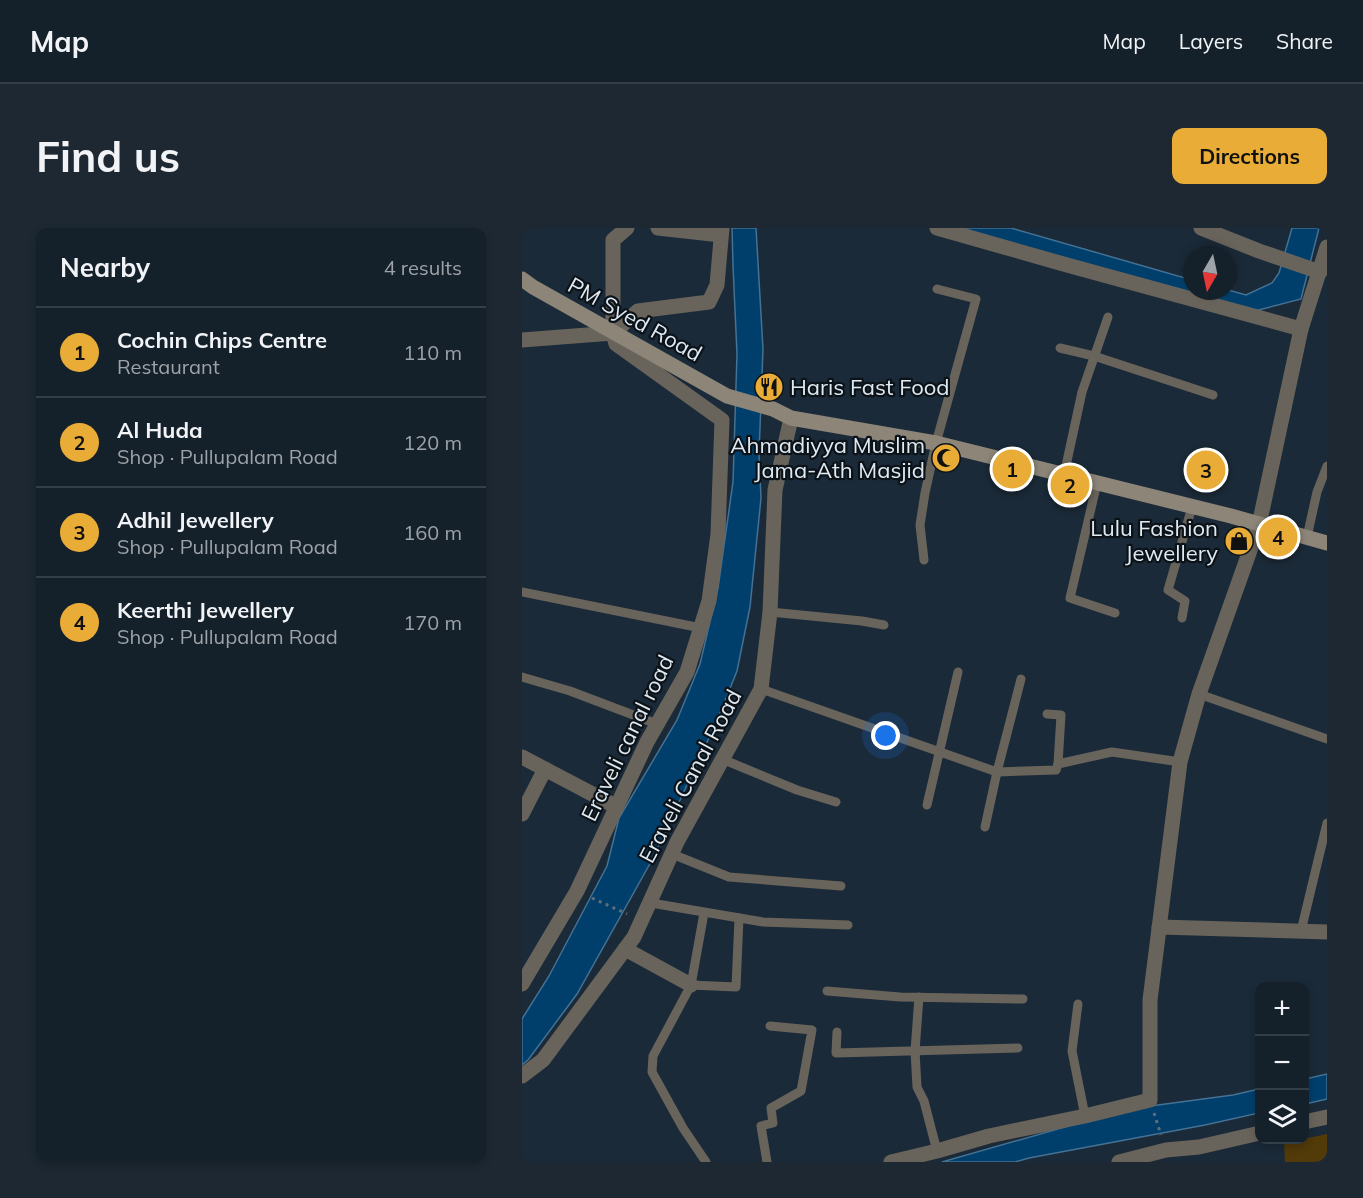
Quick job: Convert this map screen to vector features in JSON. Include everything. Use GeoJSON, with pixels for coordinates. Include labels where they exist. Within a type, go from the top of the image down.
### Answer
{"type":"FeatureCollection","features":[{"type":"Feature","properties":{"kind":"street"},"geometry":{"type":"LineString","coordinates":[[614,333],[613,240],[627,228]]}},
{"type":"Feature","properties":{"kind":"street"},"geometry":{"type":"LineString","coordinates":[[522,340],[614,333],[638,311],[709,302],[717,285],[721,232],[658,228]]}},
{"type":"Feature","properties":{"kind":"street"},"geometry":{"type":"LineString","coordinates":[[937,228],[1301,329]]}},
{"type":"Feature","properties":{"kind":"street"},"geometry":{"type":"LineString","coordinates":[[1201,228],[1316,271]]}},
{"type":"Feature","properties":{"kind":"street"},"geometry":{"type":"LineString","coordinates":[[891,1162],[989,1136],[1150,1100],[1150,1000],[1179,762],[1199,694],[1259,525],[1301,329],[1316,271],[1327,247]]}},
{"type":"Feature","properties":{"kind":"street","name":"PM Syed Road"},"geometry":{"type":"LineString","coordinates":[[522,279],[727,396],[772,409],[791,418],[936,443],[1327,543]]}},
{"type":"Feature","properties":{"kind":"street","name":"Eraveli canal road"},"geometry":{"type":"LineString","coordinates":[[522,984],[577,891],[647,742],[687,672],[709,601],[718,534],[722,420],[616,344],[614,333]]}},
{"type":"Feature","properties":{"kind":"street","name":"Eraveli Canal Road"},"geometry":{"type":"LineString","coordinates":[[522,1076],[543,1060],[634,937],[672,855],[761,689],[770,612],[775,490],[791,418]]}},
{"type":"Feature","properties":{"kind":"street"},"geometry":{"type":"LineString","coordinates":[[522,757],[617,807]]}},
{"type":"Feature","properties":{"kind":"street"},"geometry":{"type":"LineString","coordinates":[[522,814],[545,769]]}},
{"type":"Feature","properties":{"kind":"street"},"geometry":{"type":"LineString","coordinates":[[1159,927],[1327,932]]}},
{"type":"Feature","properties":{"kind":"street"},"geometry":{"type":"LineString","coordinates":[[625,949],[691,985]]}},
{"type":"Feature","properties":{"kind":"street"},"geometry":{"type":"LineString","coordinates":[[1309,1121],[1327,1117]]}},
{"type":"Feature","properties":{"kind":"street"},"geometry":{"type":"LineString","coordinates":[[1119,1162],[1166,1150],[1200,1154],[1255,1135]]}},
{"type":"Feature","properties":{"kind":"lane"},"geometry":{"type":"LineString","coordinates":[[924,560],[920,525],[936,443],[976,299],[937,289]]}},
{"type":"Feature","properties":{"kind":"lane"},"geometry":{"type":"LineString","coordinates":[[1064,475],[1082,392],[1108,317]]}},
{"type":"Feature","properties":{"kind":"lane"},"geometry":{"type":"LineString","coordinates":[[1060,348],[1094,356],[1213,395]]}},
{"type":"Feature","properties":{"kind":"lane"},"geometry":{"type":"LineString","coordinates":[[1307,537],[1317,492],[1327,466]]}},
{"type":"Feature","properties":{"kind":"lane"},"geometry":{"type":"LineString","coordinates":[[1097,483],[1070,598],[1115,613]]}},
{"type":"Feature","properties":{"kind":"lane"},"geometry":{"type":"LineString","coordinates":[[1182,618],[1185,601],[1168,590],[1192,507]]}},
{"type":"Feature","properties":{"kind":"lane"},"geometry":{"type":"LineString","coordinates":[[522,592],[701,628]]}},
{"type":"Feature","properties":{"kind":"lane"},"geometry":{"type":"LineString","coordinates":[[770,612],[884,625]]}},
{"type":"Feature","properties":{"kind":"lane"},"geometry":{"type":"LineString","coordinates":[[927,805],[958,672]]}},
{"type":"Feature","properties":{"kind":"lane"},"geometry":{"type":"LineString","coordinates":[[522,677],[570,691],[657,724]]}},
{"type":"Feature","properties":{"kind":"lane"},"geometry":{"type":"LineString","coordinates":[[985,827],[1022,679]]}},
{"type":"Feature","properties":{"kind":"lane"},"geometry":{"type":"LineString","coordinates":[[761,689],[997,772],[1056,770],[1060,715],[1047,714]]}},
{"type":"Feature","properties":{"kind":"lane"},"geometry":{"type":"LineString","coordinates":[[1199,694],[1327,739]]}},
{"type":"Feature","properties":{"kind":"lane"},"geometry":{"type":"LineString","coordinates":[[1058,764],[1113,752],[1179,762]]}},
{"type":"Feature","properties":{"kind":"lane"},"geometry":{"type":"LineString","coordinates":[[722,759],[797,790],[836,802]]}},
{"type":"Feature","properties":{"kind":"lane"},"geometry":{"type":"LineString","coordinates":[[1300,931],[1327,823]]}},
{"type":"Feature","properties":{"kind":"lane"},"geometry":{"type":"LineString","coordinates":[[672,855],[729,877],[841,886]]}},
{"type":"Feature","properties":{"kind":"lane"},"geometry":{"type":"LineString","coordinates":[[651,903],[763,922],[848,925]]}},
{"type":"Feature","properties":{"kind":"lane"},"geometry":{"type":"LineString","coordinates":[[705,913],[691,985],[653,1056],[652,1072],[683,1128],[706,1162]]}},
{"type":"Feature","properties":{"kind":"lane"},"geometry":{"type":"LineString","coordinates":[[691,985],[736,987],[739,918]]}},
{"type":"Feature","properties":{"kind":"lane"},"geometry":{"type":"LineString","coordinates":[[827,991],[900,997],[1023,999]]}},
{"type":"Feature","properties":{"kind":"lane"},"geometry":{"type":"LineString","coordinates":[[919,997],[915,1051],[917,1086],[924,1101],[937,1151]]}},
{"type":"Feature","properties":{"kind":"lane"},"geometry":{"type":"LineString","coordinates":[[1078,1004],[1072,1050],[1085,1116]]}},
{"type":"Feature","properties":{"kind":"lane"},"geometry":{"type":"LineString","coordinates":[[767,1162],[760,1126],[773,1123],[771,1108],[801,1091],[812,1030],[770,1026]]}},
{"type":"Feature","properties":{"kind":"lane"},"geometry":{"type":"LineString","coordinates":[[837,1032],[836,1053],[1018,1048]]}},
{"type":"Feature","properties":{"kind":"path"},"geometry":{"type":"LineString","coordinates":[[577,891],[643,921]]}},
{"type":"Feature","properties":{"kind":"path"},"geometry":{"type":"LineString","coordinates":[[1150,1100],[1166,1150]]}},
{"type":"Feature","properties":{"kind":"shaded area"},"geometry":{"type":"Polygon","coordinates":[[[1327,1134],[1327,1162],[1285,1162],[1284,1144],[1309,1144],[1309,1138],[1327,1134]]]}},
{"type":"Feature","properties":{"kind":"water"},"geometry":{"type":"Polygon","coordinates":[[[732,228],[756,228],[763,349],[759,454],[761,498],[750,607],[737,671],[716,723],[652,860],[577,994],[522,1065],[522,1019],[549,976],[607,866],[619,818],[677,720],[700,664],[718,588],[733,482],[737,354],[732,228]]]}},
{"type":"Feature","properties":{"kind":"water"},"geometry":{"type":"Polygon","coordinates":[[[947,228],[1011,228],[1183,277],[1183,292],[947,228]]]}},
{"type":"Feature","properties":{"kind":"water"},"geometry":{"type":"Polygon","coordinates":[[[1292,228],[1319,228],[1301,299],[1255,311],[1214,300],[1237,300],[1237,292],[1246,295],[1272,283],[1279,273],[1292,228]]]}},
{"type":"Feature","properties":{"kind":"water"},"geometry":{"type":"Polygon","coordinates":[[[1327,1074],[1327,1099],[1309,1103],[1309,1078],[1327,1074]]]}},
{"type":"Feature","properties":{"kind":"water"},"geometry":{"type":"Polygon","coordinates":[[[1255,1090],[1255,1114],[1015,1162],[942,1162],[1128,1109],[1255,1090]]]}},
{"type":"Feature","properties":{"kind":"place","name":"Haris Fast Food"},"geometry":{"type":"Point","coordinates":[769,387]}},
{"type":"Feature","properties":{"kind":"place","name":"Ahmadiyya Muslim Jama-Ath Masjid"},"geometry":{"type":"Point","coordinates":[946,458]}},
{"type":"Feature","properties":{"kind":"place","name":"Cochin Chips Centre"},"geometry":{"type":"Point","coordinates":[1012,469]}},
{"type":"Feature","properties":{"kind":"place","name":"Adhil Jewellery"},"geometry":{"type":"Point","coordinates":[1206,470]}},
{"type":"Feature","properties":{"kind":"place","name":"Al Huda"},"geometry":{"type":"Point","coordinates":[1070,485]}},
{"type":"Feature","properties":{"kind":"place","name":"Keerthi Jewellery"},"geometry":{"type":"Point","coordinates":[1278,537]}},
{"type":"Feature","properties":{"kind":"place","name":"Lulu Fashion Jewellery"},"geometry":{"type":"Point","coordinates":[1239,541]}}]}
